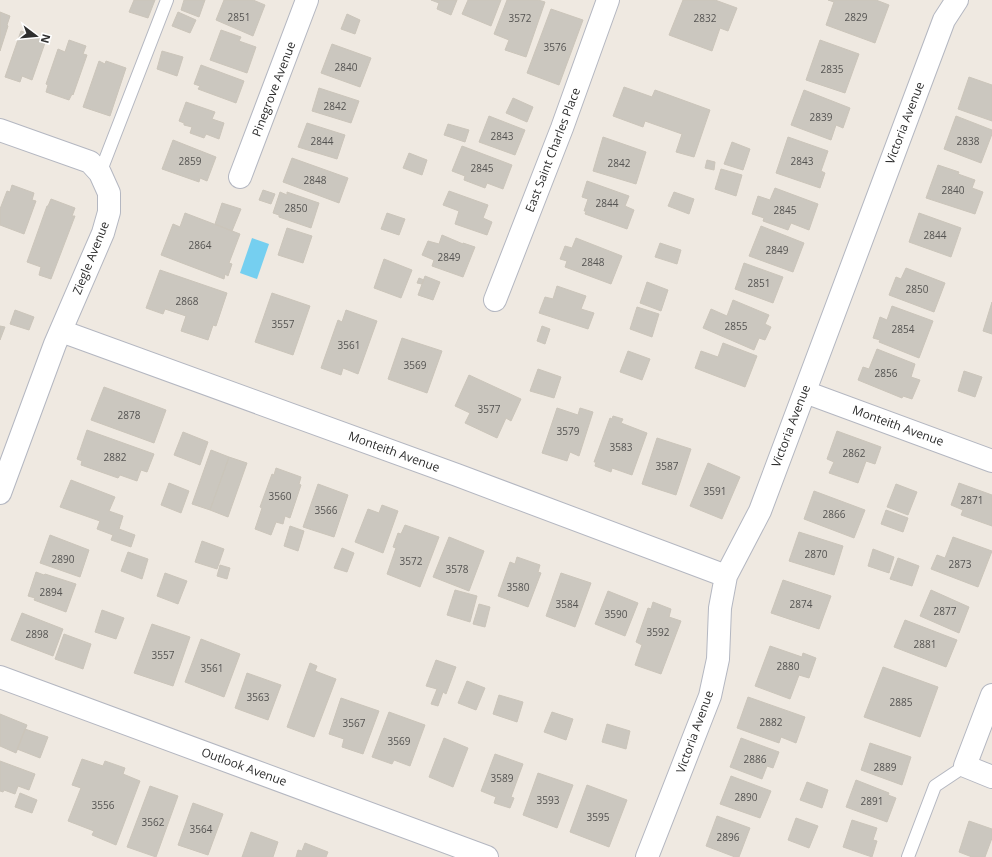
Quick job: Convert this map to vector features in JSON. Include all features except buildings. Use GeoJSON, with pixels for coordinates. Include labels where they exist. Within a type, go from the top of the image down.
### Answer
{"type":"FeatureCollection","features":[{"type":"Feature","properties":{"kind":"street","name":"Pinegrove Avenue"},"geometry":{"type":"LineString","coordinates":[[240,177],[307,0]]}},
{"type":"Feature","properties":{"kind":"street","name":"East Saint Charles Place"},"geometry":{"type":"LineString","coordinates":[[495,300],[562,128],[608,0]]}},
{"type":"Feature","properties":{"kind":"street","name":"Victoria Avenue"},"geometry":{"type":"LineString","coordinates":[[647,857],[710,696],[718,658],[720,608],[726,576],[760,511],[944,20],[957,0]]}},
{"type":"Feature","properties":{"kind":"street"},"geometry":{"type":"LineString","coordinates":[[0,130],[90,162],[100,173]]}},
{"type":"Feature","properties":{"kind":"street","name":"Ziegle Avenue"},"geometry":{"type":"LineString","coordinates":[[0,493],[55,344],[103,233],[109,212],[109,193],[100,173]]}},
{"type":"Feature","properties":{"kind":"street","name":"Monteith Avenue"},"geometry":{"type":"LineString","coordinates":[[61,331],[456,475],[726,576]]}},
{"type":"Feature","properties":{"kind":"street","name":"Monteith Avenue"},"geometry":{"type":"LineString","coordinates":[[805,392],[992,462]]}},
{"type":"Feature","properties":{"kind":"street","name":"Outlook Avenue"},"geometry":{"type":"LineString","coordinates":[[0,677],[487,857]]}},
{"type":"Feature","properties":{"kind":"street"},"geometry":{"type":"LineString","coordinates":[[992,695],[965,766],[992,777]]}},
{"type":"Feature","properties":{"kind":"lane"},"geometry":{"type":"LineString","coordinates":[[100,173],[167,0]]}},
{"type":"Feature","properties":{"kind":"lane"},"geometry":{"type":"LineString","coordinates":[[908,857],[935,786],[965,766]]}},
{"type":"Feature","properties":{"kind":"water"},"geometry":{"type":"Polygon","coordinates":[[[252,238],[269,244],[257,279],[240,273],[252,238]]]}}]}
